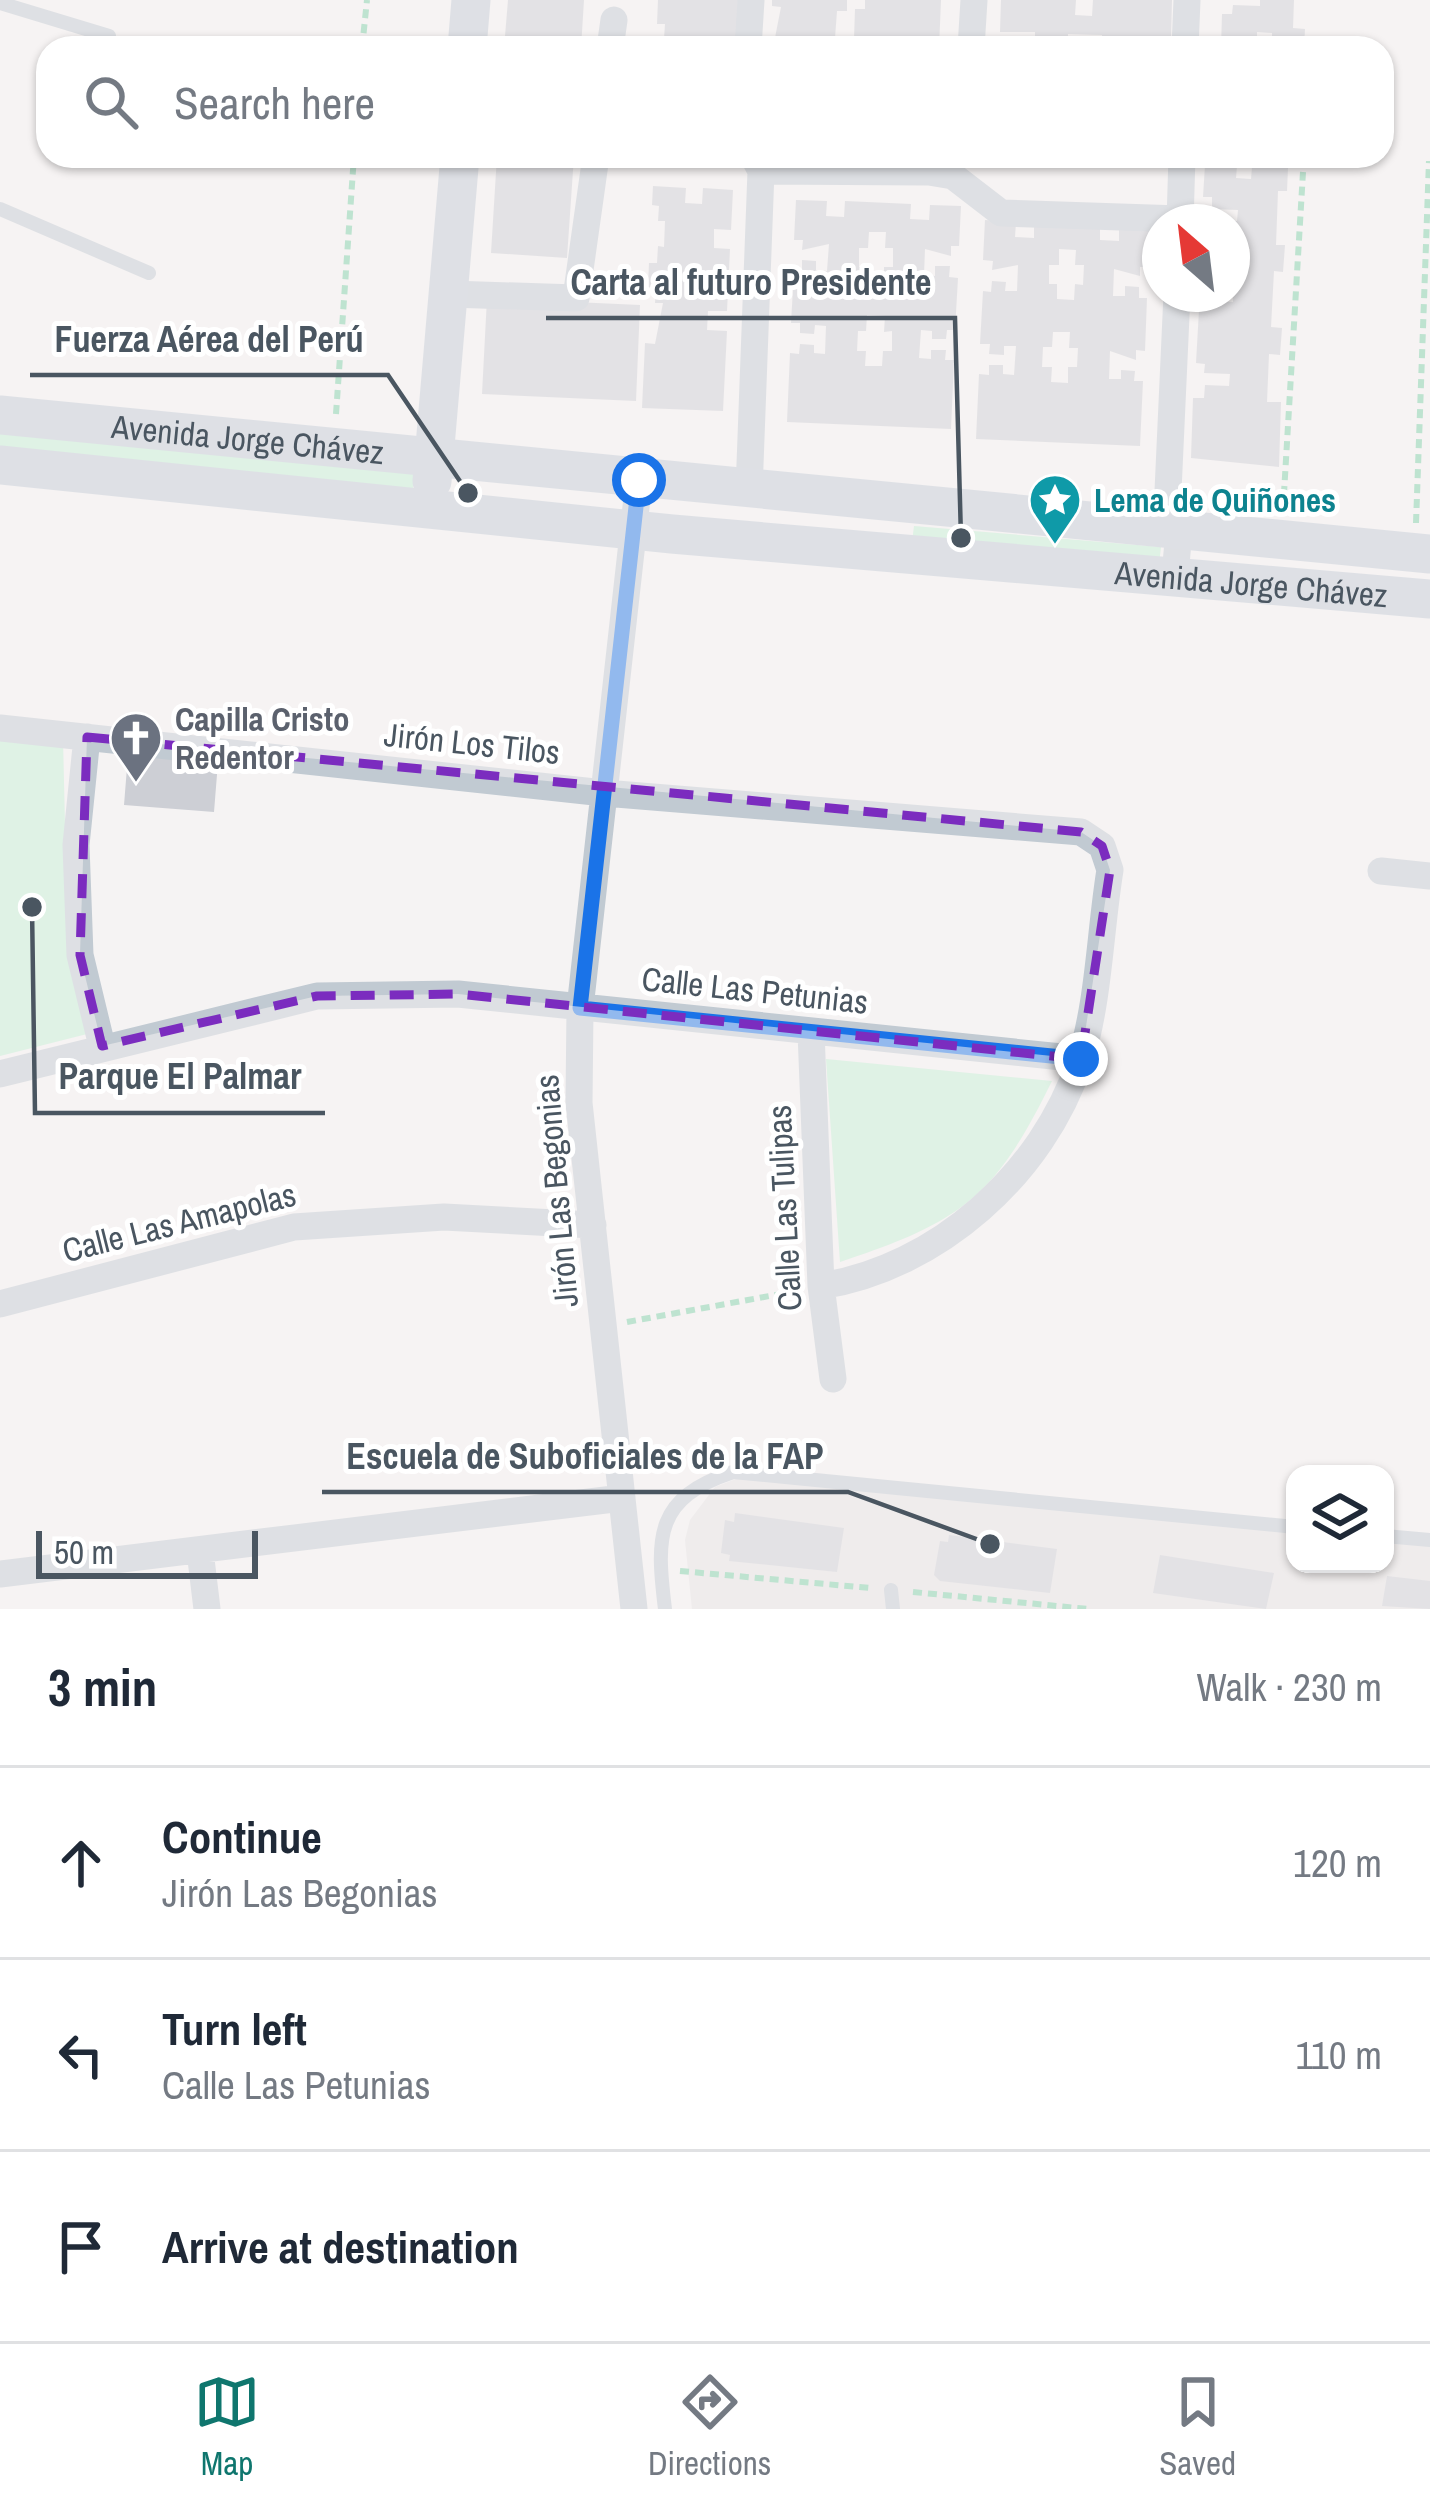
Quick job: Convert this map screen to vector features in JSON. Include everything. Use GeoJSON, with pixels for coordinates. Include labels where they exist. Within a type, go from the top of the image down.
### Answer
{"type":"FeatureCollection","features":[{"type":"Feature","properties":{"kind":"main road"},"geometry":{"type":"LineString","coordinates":[[468,36],[471,0]]}},
{"type":"Feature","properties":{"kind":"main road"},"geometry":{"type":"LineString","coordinates":[[430,510],[459,168]]}},
{"type":"Feature","properties":{"kind":"main road","name":"Avenida Jorge Chávez"},"geometry":{"type":"LineString","coordinates":[[0,416],[1423,554]]}},
{"type":"Feature","properties":{"kind":"main road","name":"Avenida Jorge Chávez"},"geometry":{"type":"LineString","coordinates":[[0,465],[632,530],[1430,599]]}},
{"type":"Feature","properties":{"kind":"street"},"geometry":{"type":"LineString","coordinates":[[749,36],[751,0]]}},
{"type":"Feature","properties":{"kind":"street"},"geometry":{"type":"LineString","coordinates":[[972,36],[974,0]]}},
{"type":"Feature","properties":{"kind":"street"},"geometry":{"type":"LineString","coordinates":[[1186,36],[1187,0]]}},
{"type":"Feature","properties":{"kind":"street"},"geometry":{"type":"LineString","coordinates":[[450,294],[576,298],[594,168]]}},
{"type":"Feature","properties":{"kind":"street"},"geometry":{"type":"LineString","coordinates":[[749,491],[757,168]]}},
{"type":"Feature","properties":{"kind":"street"},"geometry":{"type":"LineString","coordinates":[[843,168],[953,176],[1001,213],[1142,219]]}},
{"type":"Feature","properties":{"kind":"street"},"geometry":{"type":"LineString","coordinates":[[966,168],[966,188]]}},
{"type":"Feature","properties":{"kind":"street"},"geometry":{"type":"LineString","coordinates":[[1180,204],[1182,168]]}},
{"type":"Feature","properties":{"kind":"street"},"geometry":{"type":"LineString","coordinates":[[1175,575],[1179,531],[1168,491],[1176,312]]}},
{"type":"Feature","properties":{"kind":"street","name":"Jirón Las Begonias"},"geometry":{"type":"LineString","coordinates":[[634,1609],[579,1103],[580,1008],[639,480]]}},
{"type":"Feature","properties":{"kind":"street","name":"Jirón Los Tilos"},"geometry":{"type":"LineString","coordinates":[[0,728],[604,793],[1081,832],[1102,846],[1110,869],[1081,1059]]}},
{"type":"Feature","properties":{"kind":"street"},"geometry":{"type":"LineString","coordinates":[[87,737],[76,845],[80,955],[102,1046]]}},
{"type":"Feature","properties":{"kind":"street"},"geometry":{"type":"LineString","coordinates":[[1381,871],[1430,876]]}},
{"type":"Feature","properties":{"kind":"street","name":"Calle Las Petunias"},"geometry":{"type":"LineString","coordinates":[[0,1074],[317,996],[458,994],[1081,1059]]}},
{"type":"Feature","properties":{"kind":"street","name":"Calle Las Tulipas"},"geometry":{"type":"LineString","coordinates":[[811,1032],[820,1286],[833,1379]]}},
{"type":"Feature","properties":{"kind":"street"},"geometry":{"type":"LineString","coordinates":[[820,1286],[870,1279],[936,1242],[999,1192],[1047,1135],[1081,1059]]}},
{"type":"Feature","properties":{"kind":"street","name":"Calle Las Amapolas"},"geometry":{"type":"LineString","coordinates":[[0,1304],[294,1227],[444,1217],[593,1225]]}},
{"type":"Feature","properties":{"kind":"street"},"geometry":{"type":"LineString","coordinates":[[0,1574],[622,1498]]}},
{"type":"Feature","properties":{"kind":"street"},"geometry":{"type":"LineString","coordinates":[[200,1551],[207,1609]]}},
{"type":"Feature","properties":{"kind":"lane"},"geometry":{"type":"LineString","coordinates":[[0,3],[109,36]]}},
{"type":"Feature","properties":{"kind":"lane"},"geometry":{"type":"LineString","coordinates":[[0,209],[149,273]]}},
{"type":"Feature","properties":{"kind":"lane"},"geometry":{"type":"LineString","coordinates":[[665,1609],[658,1554],[668,1514],[697,1484],[733,1472],[1286,1526]]}},
{"type":"Feature","properties":{"kind":"lane"},"geometry":{"type":"LineString","coordinates":[[1394,1537],[1430,1540]]}},
{"type":"Feature","properties":{"kind":"lane"},"geometry":{"type":"LineString","coordinates":[[891,1590],[893,1609]]}},
{"type":"Feature","properties":{"kind":"path"},"geometry":{"type":"LineString","coordinates":[[363,36],[367,0]]}},
{"type":"Feature","properties":{"kind":"path"},"geometry":{"type":"LineString","coordinates":[[1423,554],[1429,161]]}},
{"type":"Feature","properties":{"kind":"path"},"geometry":{"type":"LineString","coordinates":[[333,447],[353,168]]}},
{"type":"Feature","properties":{"kind":"path"},"geometry":{"type":"LineString","coordinates":[[1281,541],[1303,172]]}},
{"type":"Feature","properties":{"kind":"path"},"geometry":{"type":"LineString","coordinates":[[605,1326],[820,1286]]}},
{"type":"Feature","properties":{"kind":"highlighted area"},"geometry":{"type":"Polygon","coordinates":[[[87,737],[1081,832],[1102,846],[1110,870],[1081,1059],[458,994],[317,996],[102,1046],[80,955],[87,737]]]}},
{"type":"Feature","properties":{"kind":"shaded area"},"geometry":{"type":"Polygon","coordinates":[[[741,1477],[1286,1532],[1286,1573],[1394,1573],[1394,1543],[1430,1546],[1430,1609],[692,1609],[685,1540],[690,1520],[715,1487],[741,1477]]]}},
{"type":"Feature","properties":{"kind":"green space"},"geometry":{"type":"Polygon","coordinates":[[[0,433],[414,474],[413,491],[0,450],[0,433]]]}},
{"type":"Feature","properties":{"kind":"green space"},"geometry":{"type":"Polygon","coordinates":[[[914,526],[1161,547],[1159,564],[912,542],[914,526]]]}},
{"type":"Feature","properties":{"kind":"green space"},"geometry":{"type":"Polygon","coordinates":[[[0,734],[63,739],[68,953],[87,1034],[0,1056],[0,734]]]}},
{"type":"Feature","properties":{"kind":"green space"},"geometry":{"type":"Polygon","coordinates":[[[826,1059],[1052,1081],[1012,1152],[971,1200],[917,1233],[840,1262],[826,1059]]]}},
{"type":"Feature","properties":{"kind":"building"},"geometry":{"type":"Polygon","coordinates":[[[508,0],[584,0],[582,36],[505,36],[508,0]]]}},
{"type":"Feature","properties":{"kind":"building"},"geometry":{"type":"Polygon","coordinates":[[[658,0],[738,0],[736,36],[664,36],[665,24],[657,24],[658,0]]]}},
{"type":"Feature","properties":{"kind":"building"},"geometry":{"type":"Polygon","coordinates":[[[772,0],[847,0],[847,11],[837,11],[835,36],[775,36],[781,7],[772,6],[772,0]]]}},
{"type":"Feature","properties":{"kind":"building"},"geometry":{"type":"Polygon","coordinates":[[[865,0],[941,0],[940,36],[854,36],[855,9],[865,9],[865,0]]]}},
{"type":"Feature","properties":{"kind":"building"},"geometry":{"type":"Polygon","coordinates":[[[1001,0],[1076,0],[1075,15],[1092,16],[1093,0],[1172,0],[1171,36],[1000,32],[1001,0]]]}},
{"type":"Feature","properties":{"kind":"building"},"geometry":{"type":"Polygon","coordinates":[[[1260,0],[1294,0],[1293,28],[1305,29],[1305,36],[1257,32],[1257,36],[1221,36],[1222,14],[1232,14],[1233,5],[1260,6],[1260,0]]]}},
{"type":"Feature","properties":{"kind":"building"},"geometry":{"type":"Polygon","coordinates":[[[496,168],[573,168],[567,258],[491,253],[496,168]]]}},
{"type":"Feature","properties":{"kind":"building"},"geometry":{"type":"Polygon","coordinates":[[[1205,168],[1237,168],[1236,178],[1251,179],[1252,168],[1288,168],[1287,191],[1278,191],[1276,245],[1285,245],[1283,272],[1274,271],[1271,327],[1282,328],[1280,355],[1269,354],[1267,402],[1281,402],[1279,467],[1191,458],[1193,398],[1204,398],[1205,385],[1229,386],[1230,374],[1204,373],[1205,364],[1196,363],[1199,312],[1250,312],[1250,204],[1212,204],[1212,197],[1203,197],[1205,168]]]}},
{"type":"Feature","properties":{"kind":"building"},"geometry":{"type":"Polygon","coordinates":[[[653,186],[686,188],[685,203],[702,204],[703,188],[733,190],[731,230],[714,229],[714,248],[730,249],[727,311],[708,311],[707,330],[727,331],[723,411],[642,408],[645,343],[655,344],[663,303],[655,303],[656,288],[648,287],[649,263],[657,263],[658,246],[664,247],[665,221],[658,221],[659,206],[652,205],[653,186]]]}},
{"type":"Feature","properties":{"kind":"building"},"geometry":{"type":"Polygon","coordinates":[[[796,200],[827,201],[826,216],[844,217],[845,201],[911,204],[910,219],[929,220],[930,205],[961,206],[959,246],[951,246],[951,256],[925,249],[924,275],[935,276],[935,266],[950,266],[949,277],[958,278],[955,330],[947,330],[946,339],[932,339],[932,331],[921,330],[919,358],[931,359],[931,350],[946,350],[945,360],[954,360],[951,429],[787,422],[790,353],[799,354],[800,344],[814,345],[814,353],[825,354],[826,326],[815,325],[814,334],[800,333],[800,323],[791,323],[794,271],[802,271],[802,260],[816,261],[816,270],[827,271],[829,244],[802,250],[803,240],[794,240],[796,200]],[[869,232],[868,248],[859,248],[859,267],[867,267],[867,282],[884,283],[884,267],[893,267],[893,248],[885,248],[886,232],[869,232]],[[867,315],[866,331],[858,331],[857,351],[866,351],[865,366],[882,366],[883,351],[892,351],[892,331],[884,332],[885,316],[867,315]]]}},
{"type":"Feature","properties":{"kind":"building"},"geometry":{"type":"Polygon","coordinates":[[[985,220],[1016,222],[1015,237],[1034,238],[1034,222],[1100,225],[1100,240],[1119,241],[1119,226],[1142,227],[1140,276],[1114,269],[1113,296],[1125,296],[1125,286],[1139,287],[1142,312],[1146,312],[1145,351],[1136,350],[1136,360],[1110,351],[1109,379],[1121,379],[1121,370],[1135,371],[1134,381],[1143,381],[1140,446],[976,439],[979,374],[989,375],[989,365],[1003,365],[1003,374],[1014,375],[1016,346],[1004,346],[1004,355],[989,354],[990,344],[980,344],[983,291],[991,292],[992,281],[1006,282],[1005,291],[1017,291],[1018,265],[992,270],[993,261],[983,260],[985,220]],[[1059,249],[1059,265],[1049,265],[1049,284],[1057,284],[1057,299],[1074,300],[1075,284],[1083,285],[1084,265],[1075,265],[1076,250],[1059,249]],[[1053,332],[1052,347],[1043,347],[1042,367],[1052,367],[1051,382],[1068,383],[1068,367],[1077,367],[1078,348],[1069,348],[1070,332],[1053,332]]]}},
{"type":"Feature","properties":{"kind":"building"},"geometry":{"type":"Polygon","coordinates":[[[487,298],[640,305],[636,401],[482,394],[487,298]]]}},
{"type":"Feature","properties":{"kind":"building"},"geometry":{"type":"Polygon","coordinates":[[[128,755],[218,762],[214,812],[124,805],[128,755]]]}},
{"type":"Feature","properties":{"kind":"building"},"geometry":{"type":"Polygon","coordinates":[[[735,1513],[844,1528],[837,1572],[729,1561],[730,1555],[721,1553],[725,1520],[734,1522],[735,1513]]]}},
{"type":"Feature","properties":{"kind":"building"},"geometry":{"type":"Polygon","coordinates":[[[949,1535],[1057,1549],[1050,1593],[940,1581],[934,1575],[940,1541],[948,1542],[949,1535]]]}},
{"type":"Feature","properties":{"kind":"building"},"geometry":{"type":"Polygon","coordinates":[[[1160,1555],[1274,1573],[1266,1609],[1153,1593],[1160,1555]]]}},
{"type":"Feature","properties":{"kind":"building"},"geometry":{"type":"Polygon","coordinates":[[[1387,1576],[1430,1581],[1430,1609],[1382,1606],[1387,1576]]]}},
{"type":"Feature","properties":{"kind":"place","name":"Fuerza Aérea del Perú"},"geometry":{"type":"Point","coordinates":[468,493]}},
{"type":"Feature","properties":{"kind":"place","name":"Carta al futuro Presidente"},"geometry":{"type":"Point","coordinates":[961,538]}},
{"type":"Feature","properties":{"kind":"place","name":"Lema de Quiñones"},"geometry":{"type":"Point","coordinates":[1055,546]}},
{"type":"Feature","properties":{"kind":"place","name":"Capilla Cristo Redentor"},"geometry":{"type":"Point","coordinates":[136,784]}},
{"type":"Feature","properties":{"kind":"place","name":"Parque El Palmar"},"geometry":{"type":"Point","coordinates":[32,907]}},
{"type":"Feature","properties":{"kind":"place","name":"Escuela de Suboficiales de la FAP"},"geometry":{"type":"Point","coordinates":[990,1544]}},
{"type":"Feature","properties":{"kind":"route"},"geometry":{"type":"LineString","coordinates":[[639,480],[580,1008],[1081,1059]]}}]}
